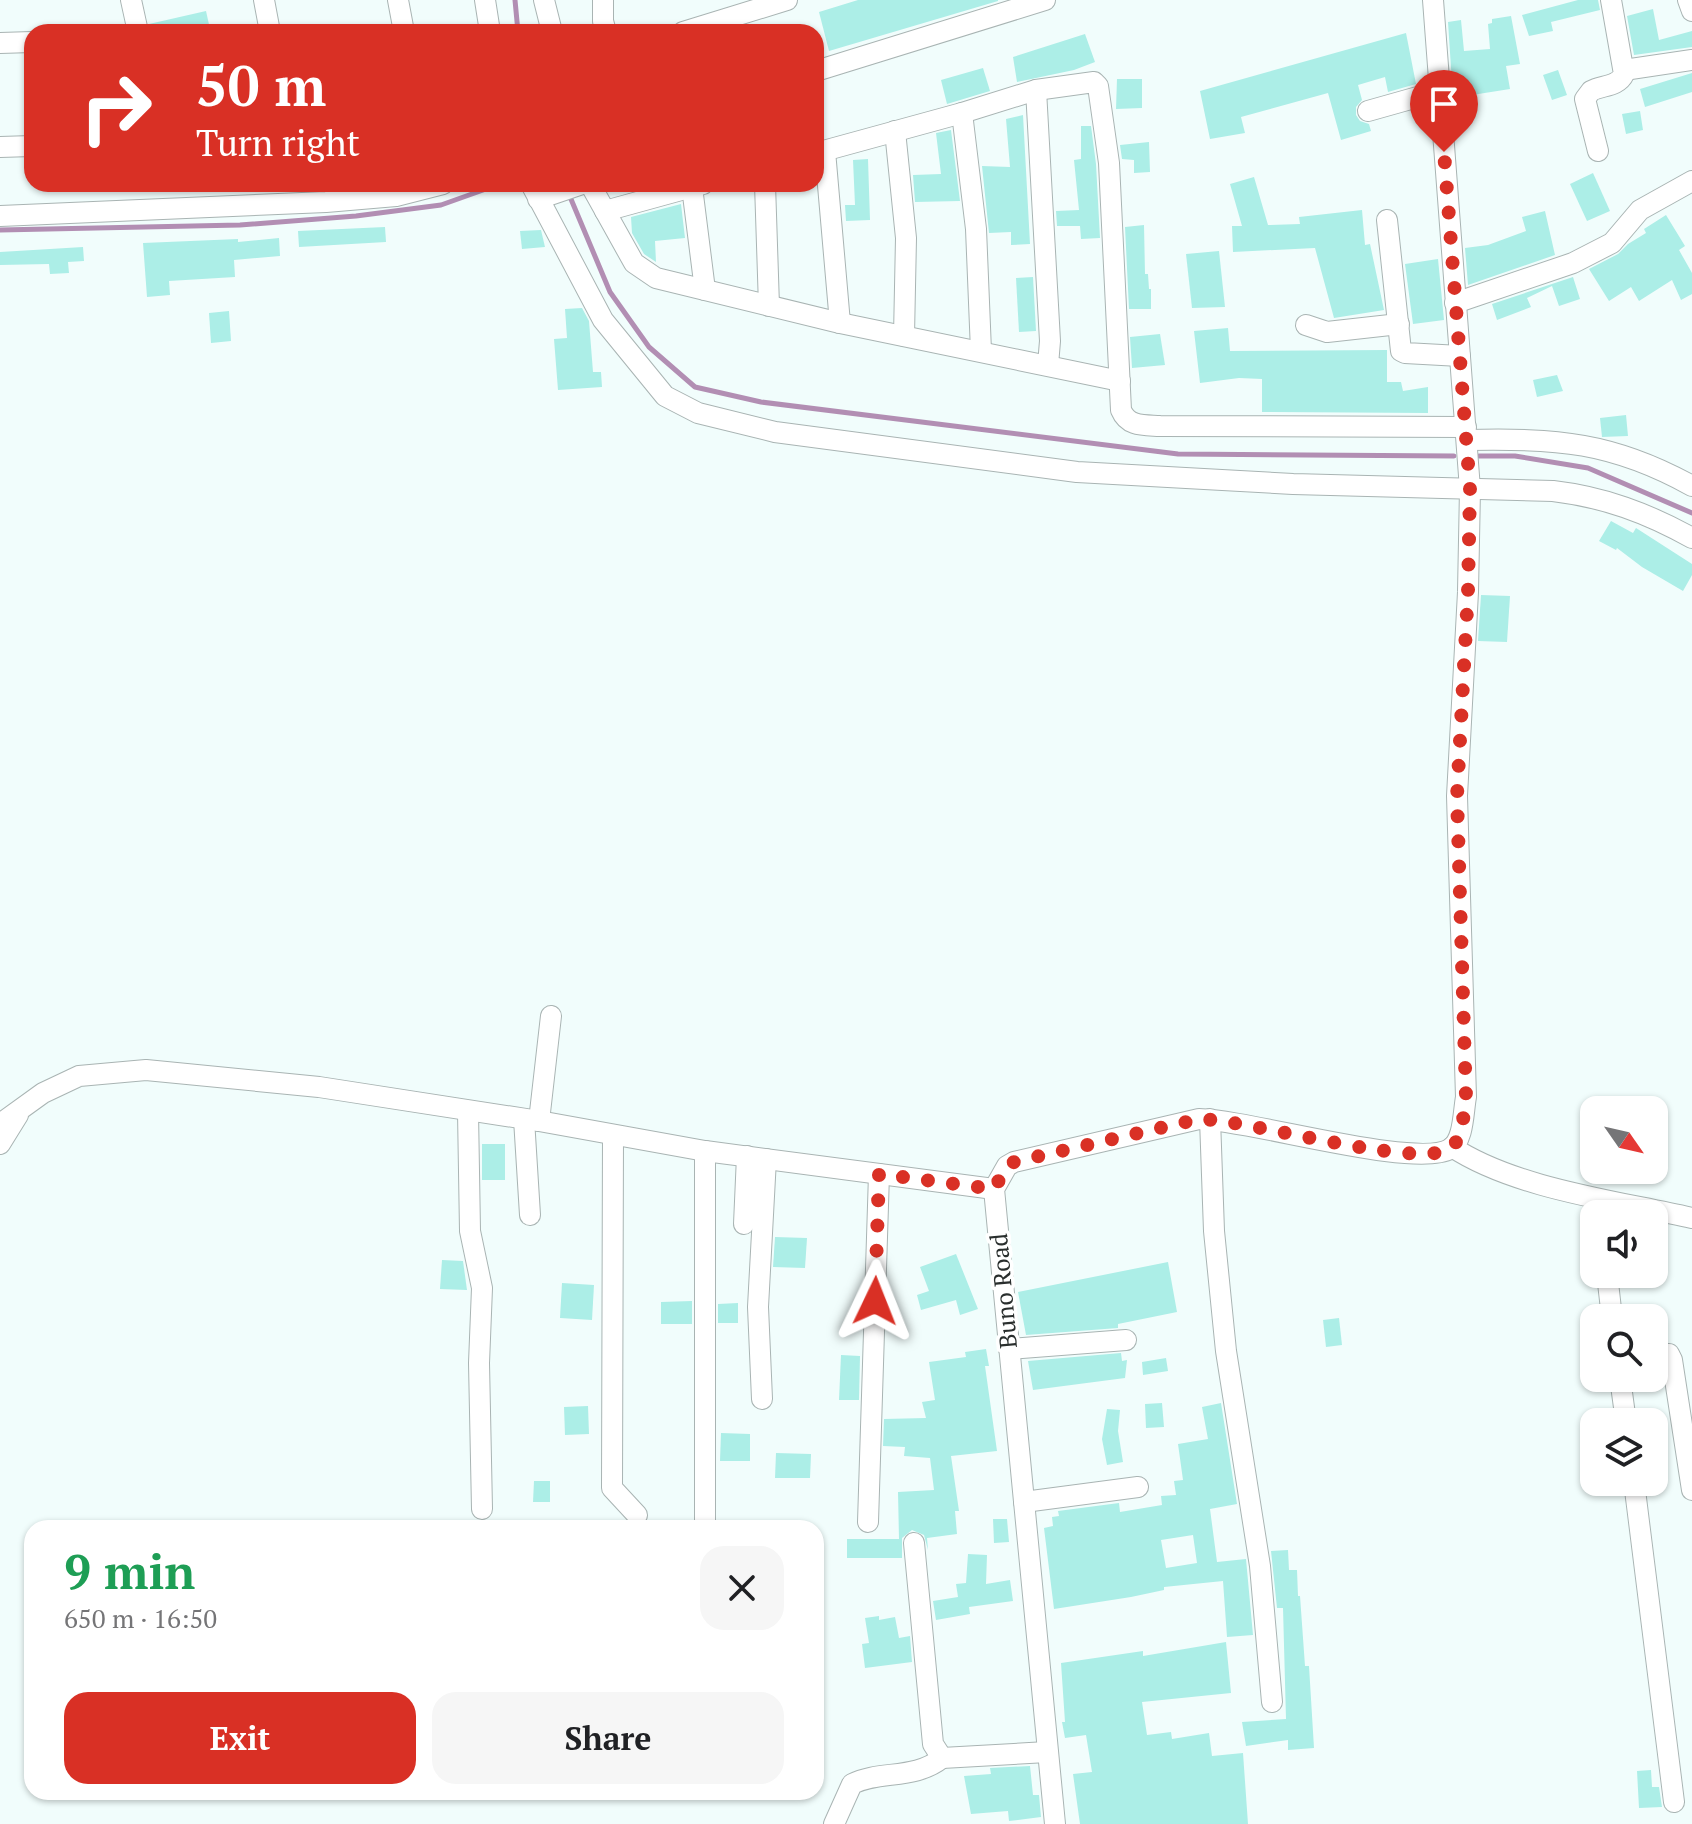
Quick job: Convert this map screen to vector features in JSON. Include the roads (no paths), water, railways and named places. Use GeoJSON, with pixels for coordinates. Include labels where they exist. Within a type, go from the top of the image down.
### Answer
{"type":"FeatureCollection","features":[{"type":"Feature","properties":{"kind":"street"},"geometry":{"type":"LineString","coordinates":[[131,0],[136,24]]}},
{"type":"Feature","properties":{"kind":"street"},"geometry":{"type":"LineString","coordinates":[[264,0],[268,24]]}},
{"type":"Feature","properties":{"kind":"street"},"geometry":{"type":"LineString","coordinates":[[398,0],[402,24]]}},
{"type":"Feature","properties":{"kind":"street"},"geometry":{"type":"LineString","coordinates":[[485,0],[489,24]]}},
{"type":"Feature","properties":{"kind":"street"},"geometry":{"type":"LineString","coordinates":[[544,0],[550,24]]}},
{"type":"Feature","properties":{"kind":"street"},"geometry":{"type":"LineString","coordinates":[[603,0],[604,24]]}},
{"type":"Feature","properties":{"kind":"street"},"geometry":{"type":"LineString","coordinates":[[709,24],[787,0]]}},
{"type":"Feature","properties":{"kind":"street"},"geometry":{"type":"LineString","coordinates":[[824,69],[1045,0]]}},
{"type":"Feature","properties":{"kind":"street"},"geometry":{"type":"LineString","coordinates":[[0,1124],[43,1093],[79,1076],[146,1070],[319,1087],[705,1151],[994,1189],[1007,1166],[1014,1162],[1199,1119],[1242,1123],[1331,1142],[1419,1154],[1439,1153],[1452,1147],[1460,1135],[1466,1097],[1457,796],[1470,489],[1433,0]]}},
{"type":"Feature","properties":{"kind":"street"},"geometry":{"type":"LineString","coordinates":[[1598,151],[1585,99],[1591,91],[1608,87],[1621,79],[1624,70],[1611,0]]}},
{"type":"Feature","properties":{"kind":"street"},"geometry":{"type":"LineString","coordinates":[[1688,0],[1692,11]]}},
{"type":"Feature","properties":{"kind":"street"},"geometry":{"type":"LineString","coordinates":[[0,43],[24,42]]}},
{"type":"Feature","properties":{"kind":"street"},"geometry":{"type":"LineString","coordinates":[[1624,70],[1692,60]]}},
{"type":"Feature","properties":{"kind":"street"},"geometry":{"type":"LineString","coordinates":[[824,151],[1036,90],[1091,81],[1098,86],[1109,163],[1121,410],[1124,419],[1135,424],[1467,433],[1602,447],[1667,472],[1692,486]]}},
{"type":"Feature","properties":{"kind":"street"},"geometry":{"type":"LineString","coordinates":[[1036,90],[1050,330],[1048,365]]}},
{"type":"Feature","properties":{"kind":"street"},"geometry":{"type":"LineString","coordinates":[[1368,111],[1439,91]]}},
{"type":"Feature","properties":{"kind":"street"},"geometry":{"type":"LineString","coordinates":[[962,113],[976,229],[981,351]]}},
{"type":"Feature","properties":{"kind":"street"},"geometry":{"type":"LineString","coordinates":[[895,131],[906,238],[904,336]]}},
{"type":"Feature","properties":{"kind":"street"},"geometry":{"type":"LineString","coordinates":[[0,147],[24,146]]}},
{"type":"Feature","properties":{"kind":"street"},"geometry":{"type":"LineString","coordinates":[[824,179],[840,323]]}},
{"type":"Feature","properties":{"kind":"street"},"geometry":{"type":"LineString","coordinates":[[1455,303],[1573,263],[1612,243],[1640,210],[1692,181]]}},
{"type":"Feature","properties":{"kind":"street"},"geometry":{"type":"LineString","coordinates":[[0,216],[326,202],[412,192]]}},
{"type":"Feature","properties":{"kind":"street"},"geometry":{"type":"LineString","coordinates":[[541,192],[603,320],[665,396],[698,413],[775,432],[1077,472],[1585,495],[1640,511],[1692,538]]}},
{"type":"Feature","properties":{"kind":"street"},"geometry":{"type":"LineString","coordinates":[[594,192],[634,263],[656,278],[840,323],[1120,381]]}},
{"type":"Feature","properties":{"kind":"street"},"geometry":{"type":"LineString","coordinates":[[605,211],[673,192]]}},
{"type":"Feature","properties":{"kind":"street"},"geometry":{"type":"LineString","coordinates":[[698,192],[705,290]]}},
{"type":"Feature","properties":{"kind":"street"},"geometry":{"type":"LineString","coordinates":[[765,192],[769,306]]}},
{"type":"Feature","properties":{"kind":"street"},"geometry":{"type":"LineString","coordinates":[[1387,220],[1401,351],[1460,356]]}},
{"type":"Feature","properties":{"kind":"street"},"geometry":{"type":"LineString","coordinates":[[1306,325],[1327,332],[1399,324]]}},
{"type":"Feature","properties":{"kind":"street"},"geometry":{"type":"LineString","coordinates":[[530,1215],[531,1120],[551,1016]]}},
{"type":"Feature","properties":{"kind":"street"},"geometry":{"type":"LineString","coordinates":[[0,1144],[22,1108]]}},
{"type":"Feature","properties":{"kind":"street"},"geometry":{"type":"LineString","coordinates":[[468,1112],[470,1231],[482,1288],[479,1363],[482,1509]]}},
{"type":"Feature","properties":{"kind":"street"},"geometry":{"type":"LineString","coordinates":[[1210,1119],[1214,1231],[1226,1351],[1260,1566],[1272,1702]]}},
{"type":"Feature","properties":{"kind":"street"},"geometry":{"type":"LineString","coordinates":[[613,1136],[612,1488],[637,1515]]}},
{"type":"Feature","properties":{"kind":"street"},"geometry":{"type":"LineString","coordinates":[[1452,1147],[1470,1159],[1588,1200]]}},
{"type":"Feature","properties":{"kind":"street"},"geometry":{"type":"LineString","coordinates":[[705,1151],[705,1520]]}},
{"type":"Feature","properties":{"kind":"street"},"geometry":{"type":"LineString","coordinates":[[744,1224],[756,1158]]}},
{"type":"Feature","properties":{"kind":"street"},"geometry":{"type":"LineString","coordinates":[[756,1158],[762,1399]]}},
{"type":"Feature","properties":{"kind":"street"},"geometry":{"type":"LineString","coordinates":[[868,1522],[879,1174]]}},
{"type":"Feature","properties":{"kind":"street","name":"Buno Road"},"geometry":{"type":"LineString","coordinates":[[994,1189],[1055,1824]]}},
{"type":"Feature","properties":{"kind":"street"},"geometry":{"type":"LineString","coordinates":[[1668,1215],[1692,1218]]}},
{"type":"Feature","properties":{"kind":"street"},"geometry":{"type":"LineString","coordinates":[[1009,1349],[1126,1340]]}},
{"type":"Feature","properties":{"kind":"street"},"geometry":{"type":"LineString","coordinates":[[1668,1354],[1672,1360],[1692,1490]]}},
{"type":"Feature","properties":{"kind":"street"},"geometry":{"type":"LineString","coordinates":[[1024,1502],[1138,1487]]}},
{"type":"Feature","properties":{"kind":"street"},"geometry":{"type":"LineString","coordinates":[[1636,1496],[1674,1802]]}},
{"type":"Feature","properties":{"kind":"street"},"geometry":{"type":"LineString","coordinates":[[914,1543],[933,1744],[942,1758]]}},
{"type":"Feature","properties":{"kind":"street"},"geometry":{"type":"LineString","coordinates":[[834,1824],[852,1784],[916,1771],[932,1766],[942,1758],[1047,1752]]}},
{"type":"Feature","properties":{"kind":"waterway"},"geometry":{"type":"LineString","coordinates":[[515,0],[517,24]]}},
{"type":"Feature","properties":{"kind":"waterway"},"geometry":{"type":"LineString","coordinates":[[0,230],[240,225],[356,216],[441,205],[478,192]]}},
{"type":"Feature","properties":{"kind":"waterway"},"geometry":{"type":"LineString","coordinates":[[568,192],[610,292],[649,347],[695,387],[761,402],[1178,454],[1454,456]]}},
{"type":"Feature","properties":{"kind":"waterway"},"geometry":{"type":"LineString","coordinates":[[1479,456],[1515,456],[1588,468],[1692,513]]}}]}
